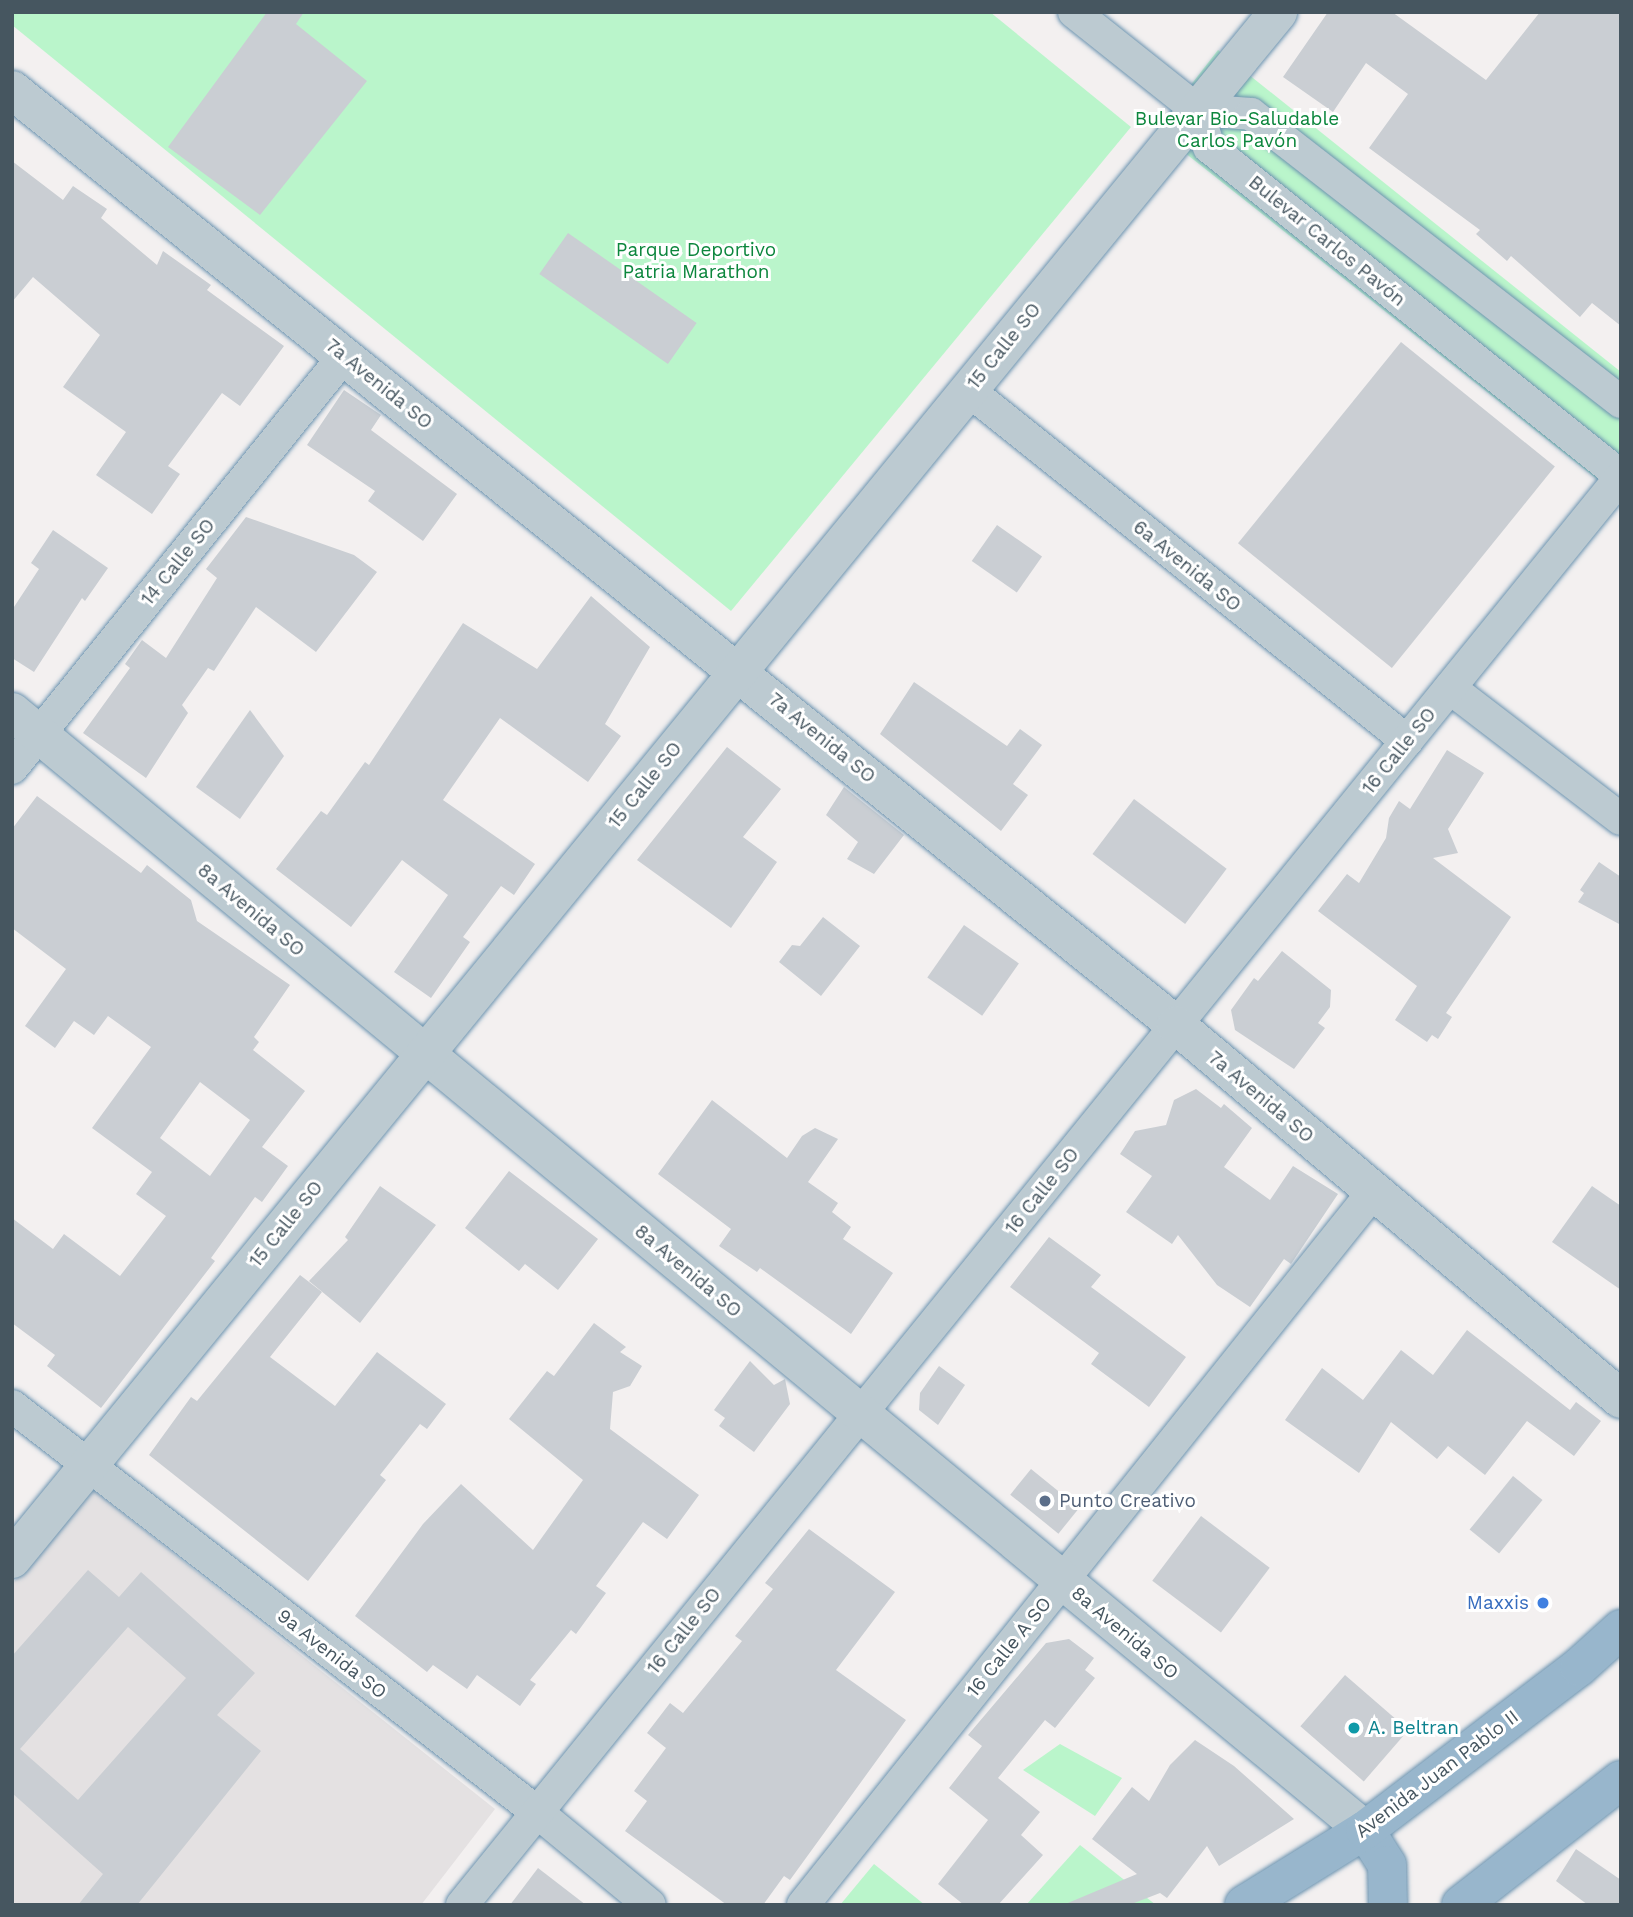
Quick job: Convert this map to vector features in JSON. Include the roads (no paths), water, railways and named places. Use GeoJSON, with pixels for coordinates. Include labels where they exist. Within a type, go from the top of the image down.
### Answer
{"type":"FeatureCollection","features":[{"type":"Feature","properties":{"kind":"highway","name":"Avenida Juan Pablo II"},"geometry":{"type":"LineString","coordinates":[[1244,1905],[1364,1830],[1579,1667],[1621,1629]]}},
{"type":"Feature","properties":{"kind":"highway"},"geometry":{"type":"LineString","coordinates":[[1461,1905],[1621,1780]]}},
{"type":"Feature","properties":{"kind":"highway"},"geometry":{"type":"LineString","coordinates":[[1364,1830],[1387,1865],[1388,1905]]}},
{"type":"Feature","properties":{"kind":"street"},"geometry":{"type":"LineString","coordinates":[[1074,12],[1197,110],[1251,114],[1621,402]]}},
{"type":"Feature","properties":{"kind":"street","name":"15 Calle SO"},"geometry":{"type":"LineString","coordinates":[[12,1559],[1278,12]]}},
{"type":"Feature","properties":{"kind":"street","name":"7a Avenida SO"},"geometry":{"type":"LineString","coordinates":[[12,90],[739,671],[1176,1025],[1621,1399]]}},
{"type":"Feature","properties":{"kind":"street","name":"Bulevar Carlos Pavón"},"geometry":{"type":"LineString","coordinates":[[1197,110],[1209,147],[1621,476]]}},
{"type":"Feature","properties":{"kind":"street","name":"14 Calle SO"},"geometry":{"type":"LineString","coordinates":[[12,768],[26,723],[344,356]]}},
{"type":"Feature","properties":{"kind":"street","name":"6a Avenida SO"},"geometry":{"type":"LineString","coordinates":[[968,390],[1407,741]]}},
{"type":"Feature","properties":{"kind":"street","name":"16 Calle SO"},"geometry":{"type":"LineString","coordinates":[[462,1905],[1621,476]]}},
{"type":"Feature","properties":{"kind":"street"},"geometry":{"type":"LineString","coordinates":[[1450,688],[1621,819]]}},
{"type":"Feature","properties":{"kind":"street","name":"8a Avenida SO"},"geometry":{"type":"LineString","coordinates":[[26,723],[1364,1830]]}},
{"type":"Feature","properties":{"kind":"street","name":"16 Calle A SO"},"geometry":{"type":"LineString","coordinates":[[803,1905],[1373,1192]]}},
{"type":"Feature","properties":{"kind":"street","name":"9a Avenida SO"},"geometry":{"type":"LineString","coordinates":[[12,1406],[537,1812],[650,1905]]}},
{"type":"Feature","properties":{"kind":"place","name":"Punto Creativo"},"geometry":{"type":"Point","coordinates":[1045,1501]}},
{"type":"Feature","properties":{"kind":"place","name":"Maxxis"},"geometry":{"type":"Point","coordinates":[1543,1603]}},
{"type":"Feature","properties":{"kind":"place","name":"A. Beltran"},"geometry":{"type":"Point","coordinates":[1354,1728]}},
{"type":"Feature","properties":{"kind":"park label","name":"Bulevar Bio-Saludable Carlos Pavón"},"geometry":{"type":"Point","coordinates":[1237,130]}},
{"type":"Feature","properties":{"kind":"park label","name":"Parque Deportivo Patria Marathon"},"geometry":{"type":"Point","coordinates":[696,261]}}]}
